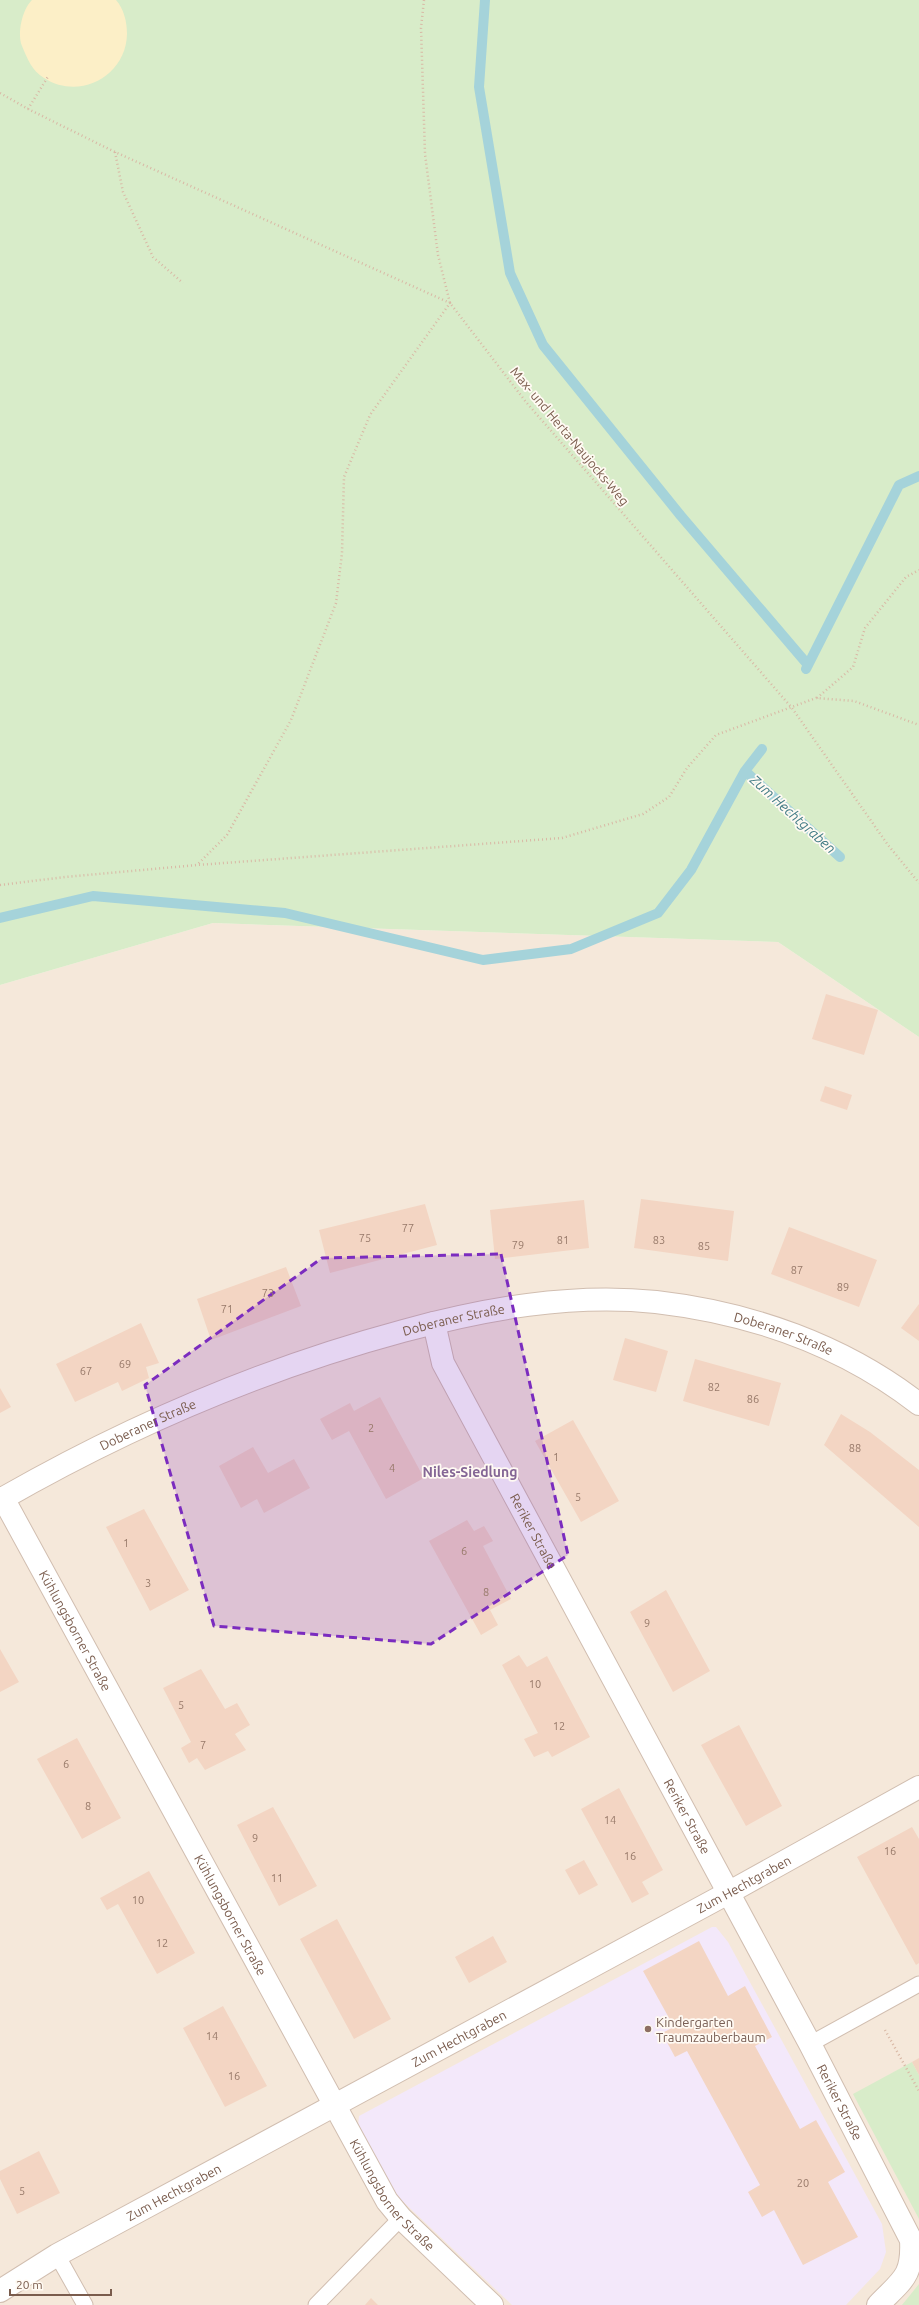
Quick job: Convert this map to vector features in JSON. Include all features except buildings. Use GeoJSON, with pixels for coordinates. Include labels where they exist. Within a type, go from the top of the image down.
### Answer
{"type":"FeatureCollection","features":[{"type":"Feature","properties":{"kind":"street","name":"Doberaner Straße"},"geometry":{"type":"LineString","coordinates":[[2,1499],[83,1455],[159,1418],[296,1363],[434,1323],[479,1312],[541,1304],[593,1301],[654,1302],[709,1310],[804,1338],[854,1362],[899,1388],[919,1404]]}},
{"type":"Feature","properties":{"kind":"street","name":"Reriker Straße"},"geometry":{"type":"LineString","coordinates":[[434,1323],[443,1363],[810,2044],[911,2240],[916,2260],[906,2276],[878,2305]]}},
{"type":"Feature","properties":{"kind":"street","name":"Kühlungsborner Straße"},"geometry":{"type":"LineString","coordinates":[[2,1499],[387,2201],[402,2218],[492,2305]]}},
{"type":"Feature","properties":{"kind":"street","name":"Zum Hechtgraben"},"geometry":{"type":"LineString","coordinates":[[0,2291],[57,2255],[728,1893],[919,1787]]}},
{"type":"Feature","properties":{"kind":"lane"},"geometry":{"type":"LineString","coordinates":[[810,2044],[919,1984]]}},
{"type":"Feature","properties":{"kind":"lane"},"geometry":{"type":"LineString","coordinates":[[316,2305],[402,2218]]}},
{"type":"Feature","properties":{"kind":"lane"},"geometry":{"type":"LineString","coordinates":[[57,2255],[85,2305]]}},
{"type":"Feature","properties":{"kind":"path","name":"Max- und Herta-Naujocks-Weg"},"geometry":{"type":"LineString","coordinates":[[424,0],[421,28],[425,154],[438,255],[450,303],[526,402],[792,708],[888,845],[919,882]]}},
{"type":"Feature","properties":{"kind":"path"},"geometry":{"type":"LineString","coordinates":[[28,109],[49,75]]}},
{"type":"Feature","properties":{"kind":"path"},"geometry":{"type":"LineString","coordinates":[[0,93],[28,109],[115,152],[450,303],[370,416],[344,477],[342,553],[336,603],[291,720],[227,835],[197,865]]}},
{"type":"Feature","properties":{"kind":"path"},"geometry":{"type":"LineString","coordinates":[[115,152],[123,192],[153,256],[183,283]]}},
{"type":"Feature","properties":{"kind":"path"},"geometry":{"type":"LineString","coordinates":[[0,885],[65,877],[197,865],[562,838],[643,814],[670,796],[687,768],[716,735],[816,698],[853,667],[865,628],[906,577],[919,570]]}},
{"type":"Feature","properties":{"kind":"path"},"geometry":{"type":"LineString","coordinates":[[816,698],[854,701],[919,725]]}},
{"type":"Feature","properties":{"kind":"path"},"geometry":{"type":"LineString","coordinates":[[874,2009],[919,2091]]}},
{"type":"Feature","properties":{"kind":"highlighted area"},"geometry":{"type":"Polygon","coordinates":[[[501,1254],[568,1555],[431,1644],[214,1626],[145,1385],[322,1258],[501,1254]]]}},
{"type":"Feature","properties":{"kind":"shaded area"},"geometry":{"type":"Polygon","coordinates":[[[213,923],[778,942],[919,1037],[919,2305],[0,2305],[0,985],[213,923]]]}},
{"type":"Feature","properties":{"kind":"shaded area","name":"Kindergarten Traumzauberbaum"},"geometry":{"type":"Polygon","coordinates":[[[712,1927],[716,1927],[728,1942],[882,2224],[886,2252],[880,2269],[846,2305],[512,2305],[397,2196],[358,2126],[359,2116],[712,1927]]]}},
{"type":"Feature","properties":{"kind":"green space"},"geometry":{"type":"Polygon","coordinates":[[[0,0],[919,0],[919,1037],[778,942],[213,923],[0,985],[0,0]]]}},
{"type":"Feature","properties":{"kind":"green space"},"geometry":{"type":"Polygon","coordinates":[[[912,2062],[919,2075],[919,2219],[853,2094],[912,2062]]]}},
{"type":"Feature","properties":{"kind":"green space"},"geometry":{"type":"Polygon","coordinates":[[[919,2284],[919,2305],[902,2305],[919,2284]]]}},
{"type":"Feature","properties":{"kind":"sand"},"geometry":{"type":"Polygon","coordinates":[[[32,0],[116,0],[123,12],[127,29],[125,49],[119,62],[110,72],[99,80],[86,85],[72,87],[58,84],[44,78],[36,72],[30,64],[22,46],[20,35],[23,16],[28,4],[32,0]]]}},
{"type":"Feature","properties":{"kind":"waterway"},"geometry":{"type":"LineString","coordinates":[[485,0],[479,87],[510,273],[543,345],[681,516],[808,665]]}},
{"type":"Feature","properties":{"kind":"waterway"},"geometry":{"type":"LineString","coordinates":[[806,669],[899,485],[919,476]]}},
{"type":"Feature","properties":{"kind":"waterway"},"geometry":{"type":"LineString","coordinates":[[0,918],[93,896],[285,913],[483,960],[571,949],[658,913],[691,870],[745,771],[762,749]]}},
{"type":"Feature","properties":{"kind":"waterway","name":"Zum Hechtgraben"},"geometry":{"type":"LineString","coordinates":[[745,771],[840,857]]}},
{"type":"Feature","properties":{"kind":"place","name":"Kindergarten Traumzauberbaum"},"geometry":{"type":"Point","coordinates":[648,2029]}},
{"type":"Feature","properties":{"kind":"district","name":"Niles-Siedlung"},"geometry":{"type":"Point","coordinates":[470,1472]}}]}
